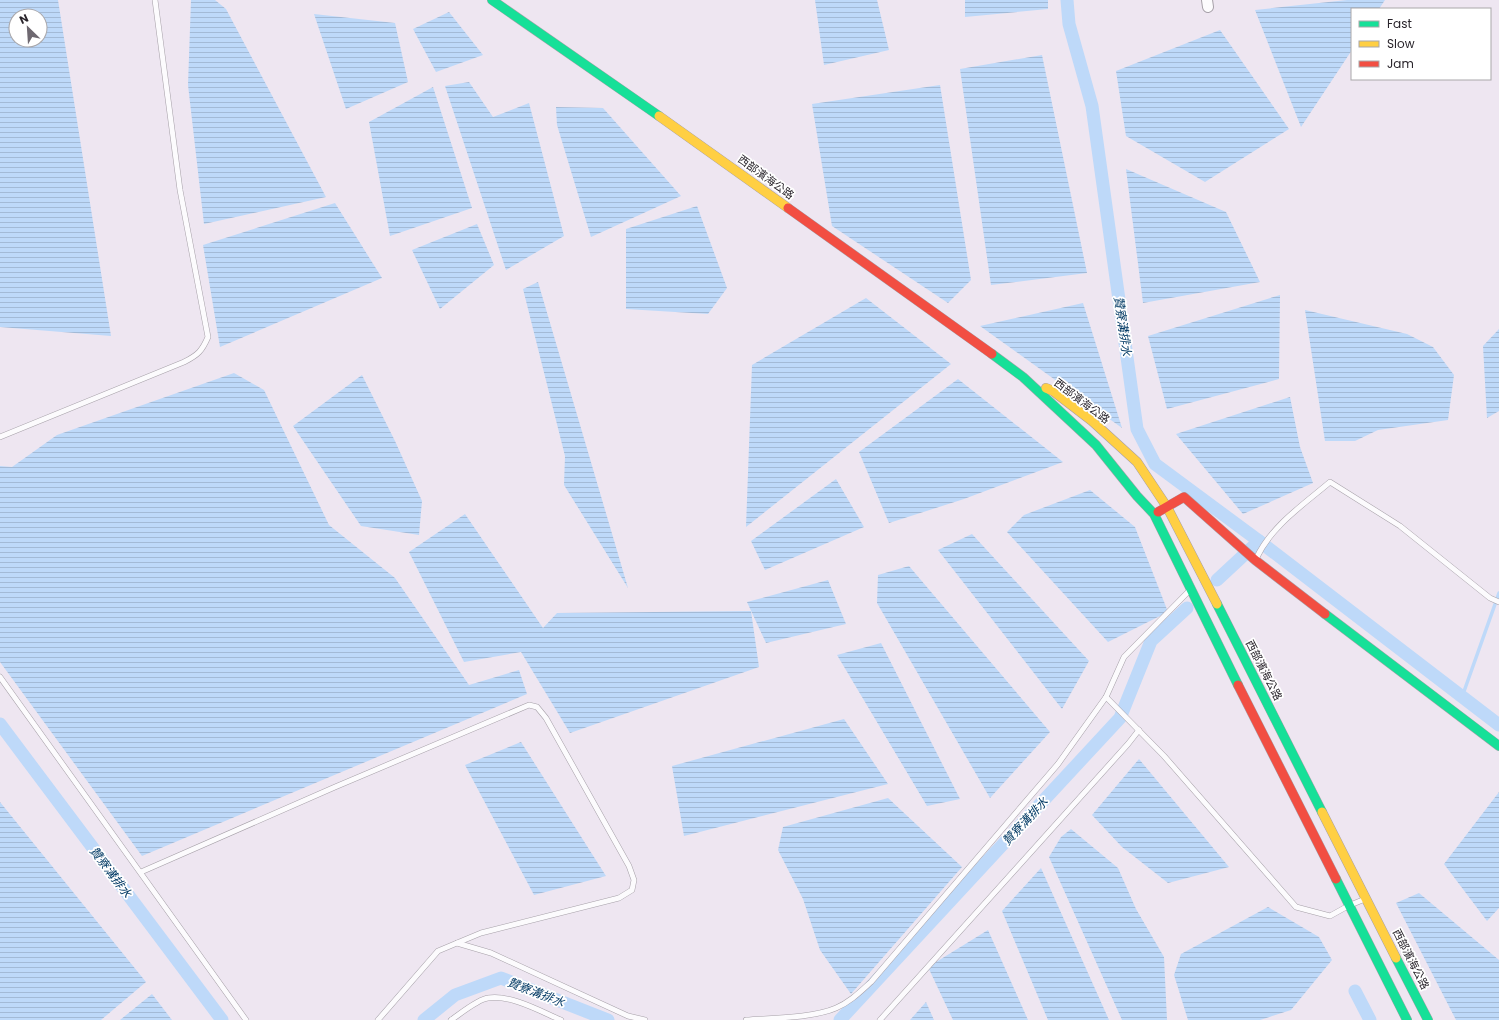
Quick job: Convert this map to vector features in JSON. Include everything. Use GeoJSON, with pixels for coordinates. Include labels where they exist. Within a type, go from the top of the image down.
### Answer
{"type":"FeatureCollection","features":[{"type":"Feature","properties":{"kind":"main road","name":"西部濱海公路"},"geometry":{"type":"LineString","coordinates":[[492,0],[734,169],[1023,377],[1096,445],[1137,496],[1154,514],[1190,589],[1406,1020]]}},
{"type":"Feature","properties":{"kind":"main road","name":"西部濱海公路"},"geometry":{"type":"LineString","coordinates":[[1023,377],[1053,391],[1092,421],[1136,462],[1166,507],[1428,1020]]}},
{"type":"Feature","properties":{"kind":"main road"},"geometry":{"type":"LineString","coordinates":[[1154,514],[1184,497],[1234,543],[1257,557],[1499,746]]}},
{"type":"Feature","properties":{"kind":"lane"},"geometry":{"type":"LineString","coordinates":[[0,437],[184,362],[194,357],[203,349],[208,337],[180,190],[155,0]]}},
{"type":"Feature","properties":{"kind":"lane"},"geometry":{"type":"LineString","coordinates":[[1257,557],[1268,539],[1282,523],[1330,482],[1400,526],[1490,598],[1499,602]]}},
{"type":"Feature","properties":{"kind":"lane"},"geometry":{"type":"LineString","coordinates":[[746,1020],[814,1014],[835,1008],[853,998],[871,982],[1058,764],[1106,697],[1124,657],[1190,589]]}},
{"type":"Feature","properties":{"kind":"lane"},"geometry":{"type":"LineString","coordinates":[[0,677],[141,872],[154,894],[246,1020]]}},
{"type":"Feature","properties":{"kind":"lane"},"geometry":{"type":"LineString","coordinates":[[1106,697],[1164,756],[1296,907],[1330,916],[1366,898]]}},
{"type":"Feature","properties":{"kind":"lane"},"geometry":{"type":"LineString","coordinates":[[141,872],[335,787],[529,705],[537,707],[546,718],[629,866],[634,880],[632,890],[619,898],[481,933],[438,951],[378,1020]]}},
{"type":"Feature","properties":{"kind":"lane"},"geometry":{"type":"LineString","coordinates":[[880,1020],[1123,750],[1138,730]]}},
{"type":"Feature","properties":{"kind":"lane"},"geometry":{"type":"LineString","coordinates":[[457,944],[490,953],[628,1016],[645,1020]]}},
{"type":"Feature","properties":{"kind":"lane"},"geometry":{"type":"LineString","coordinates":[[451,1020],[464,1010],[488,998],[508,999],[561,1020]]}},
{"type":"Feature","properties":{"kind":"water"},"geometry":{"type":"Polygon","coordinates":[[[0,0],[58,0],[111,336],[0,327],[0,0]]]}},
{"type":"Feature","properties":{"kind":"water"},"geometry":{"type":"Polygon","coordinates":[[[191,0],[215,0],[226,9],[326,197],[204,224],[188,85],[191,0]]]}},
{"type":"Feature","properties":{"kind":"water"},"geometry":{"type":"Polygon","coordinates":[[[815,0],[877,0],[889,50],[824,65],[815,0]]]}},
{"type":"Feature","properties":{"kind":"water"},"geometry":{"type":"Polygon","coordinates":[[[965,0],[1048,0],[1048,9],[965,17],[965,0]]]}},
{"type":"Feature","properties":{"kind":"water"},"geometry":{"type":"Polygon","coordinates":[[[1347,0],[1385,0],[1380,8],[1351,8],[1351,52],[1301,127],[1255,10],[1347,0]]]}},
{"type":"Feature","properties":{"kind":"water"},"geometry":{"type":"Polygon","coordinates":[[[449,12],[483,55],[436,72],[413,29],[449,12]]]}},
{"type":"Feature","properties":{"kind":"water"},"geometry":{"type":"Polygon","coordinates":[[[314,14],[395,23],[408,82],[346,109],[314,14]]]}},
{"type":"Feature","properties":{"kind":"water"},"geometry":{"type":"Polygon","coordinates":[[[1220,30],[1289,129],[1205,182],[1126,136],[1116,71],[1220,30]]]}},
{"type":"Feature","properties":{"kind":"water"},"geometry":{"type":"Polygon","coordinates":[[[1042,55],[1087,273],[991,285],[960,69],[1042,55]]]}},
{"type":"Feature","properties":{"kind":"water"},"geometry":{"type":"Polygon","coordinates":[[[469,82],[493,117],[529,103],[564,236],[506,270],[445,86],[469,82]]]}},
{"type":"Feature","properties":{"kind":"water"},"geometry":{"type":"Polygon","coordinates":[[[940,85],[971,280],[948,303],[832,226],[812,104],[940,85]]]}},
{"type":"Feature","properties":{"kind":"water"},"geometry":{"type":"Polygon","coordinates":[[[433,87],[472,208],[390,236],[369,122],[433,87]]]}},
{"type":"Feature","properties":{"kind":"water"},"geometry":{"type":"Polygon","coordinates":[[[556,107],[603,108],[681,196],[591,237],[557,125],[556,107]]]}},
{"type":"Feature","properties":{"kind":"water"},"geometry":{"type":"Polygon","coordinates":[[[1126,169],[1226,212],[1260,282],[1143,303],[1126,169]]]}},
{"type":"Feature","properties":{"kind":"water"},"geometry":{"type":"Polygon","coordinates":[[[335,203],[382,278],[220,347],[203,245],[335,203]]]}},
{"type":"Feature","properties":{"kind":"water"},"geometry":{"type":"Polygon","coordinates":[[[697,206],[727,288],[708,314],[626,309],[626,229],[697,206]]]}},
{"type":"Feature","properties":{"kind":"water"},"geometry":{"type":"Polygon","coordinates":[[[477,224],[494,265],[440,309],[412,250],[477,224]]]}},
{"type":"Feature","properties":{"kind":"water"},"geometry":{"type":"Polygon","coordinates":[[[538,282],[628,588],[564,485],[565,456],[523,289],[538,282]]]}},
{"type":"Feature","properties":{"kind":"water"},"geometry":{"type":"Polygon","coordinates":[[[1280,295],[1279,379],[1167,409],[1148,336],[1280,295]]]}},
{"type":"Feature","properties":{"kind":"water"},"geometry":{"type":"Polygon","coordinates":[[[866,298],[951,364],[746,527],[752,365],[866,298]]]}},
{"type":"Feature","properties":{"kind":"water"},"geometry":{"type":"Polygon","coordinates":[[[1083,303],[1122,428],[980,326],[1083,303]]]}},
{"type":"Feature","properties":{"kind":"water"},"geometry":{"type":"Polygon","coordinates":[[[1305,310],[1407,334],[1433,347],[1454,375],[1448,420],[1378,430],[1355,441],[1325,441],[1305,310]]]}},
{"type":"Feature","properties":{"kind":"water"},"geometry":{"type":"Polygon","coordinates":[[[1499,329],[1499,411],[1487,418],[1483,346],[1499,329]]]}},
{"type":"Feature","properties":{"kind":"water"},"geometry":{"type":"Polygon","coordinates":[[[234,373],[264,390],[329,525],[395,578],[469,685],[519,670],[527,694],[142,856],[0,662],[0,466],[12,467],[57,435],[234,373]]]}},
{"type":"Feature","properties":{"kind":"water"},"geometry":{"type":"Polygon","coordinates":[[[362,375],[395,441],[422,501],[419,535],[361,526],[293,426],[362,375]]]}},
{"type":"Feature","properties":{"kind":"water"},"geometry":{"type":"Polygon","coordinates":[[[958,379],[1063,462],[964,499],[889,523],[859,452],[958,379]]]}},
{"type":"Feature","properties":{"kind":"water"},"geometry":{"type":"Polygon","coordinates":[[[1290,397],[1300,447],[1313,483],[1243,514],[1176,434],[1290,397]]]}},
{"type":"Feature","properties":{"kind":"water"},"geometry":{"type":"Polygon","coordinates":[[[836,479],[864,527],[765,570],[751,541],[836,479]]]}},
{"type":"Feature","properties":{"kind":"water"},"geometry":{"type":"Polygon","coordinates":[[[1090,490],[1135,527],[1168,612],[1108,642],[1007,532],[1024,515],[1090,490]]]}},
{"type":"Feature","properties":{"kind":"water"},"geometry":{"type":"Polygon","coordinates":[[[465,514],[543,628],[557,613],[751,611],[759,667],[570,733],[521,652],[464,662],[409,552],[465,514]]]}},
{"type":"Feature","properties":{"kind":"water"},"geometry":{"type":"Polygon","coordinates":[[[972,534],[1089,661],[1062,709],[938,550],[972,534]]]}},
{"type":"Feature","properties":{"kind":"water"},"geometry":{"type":"Polygon","coordinates":[[[909,566],[1050,732],[990,798],[877,603],[878,575],[909,566]]]}},
{"type":"Feature","properties":{"kind":"water"},"geometry":{"type":"Polygon","coordinates":[[[828,580],[846,624],[766,643],[747,602],[828,580]]]}},
{"type":"Feature","properties":{"kind":"water"},"geometry":{"type":"Polygon","coordinates":[[[881,643],[960,799],[927,806],[837,655],[881,643]]]}},
{"type":"Feature","properties":{"kind":"water"},"geometry":{"type":"Polygon","coordinates":[[[844,719],[888,784],[684,836],[672,766],[844,719]]]}},
{"type":"Feature","properties":{"kind":"water"},"geometry":{"type":"Polygon","coordinates":[[[521,742],[606,876],[534,895],[465,765],[521,742]]]}},
{"type":"Feature","properties":{"kind":"water"},"geometry":{"type":"Polygon","coordinates":[[[1139,759],[1229,867],[1168,883],[1122,847],[1092,815],[1139,759]]]}},
{"type":"Feature","properties":{"kind":"water"},"geometry":{"type":"Polygon","coordinates":[[[1499,792],[1499,908],[1487,921],[1444,864],[1499,792]]]}},
{"type":"Feature","properties":{"kind":"water"},"geometry":{"type":"Polygon","coordinates":[[[888,798],[962,867],[851,994],[820,950],[803,899],[778,850],[783,827],[888,798]]]}},
{"type":"Feature","properties":{"kind":"water"},"geometry":{"type":"Polygon","coordinates":[[[0,802],[146,982],[101,1020],[0,1020],[0,802]]]}},
{"type":"Feature","properties":{"kind":"water"},"geometry":{"type":"Polygon","coordinates":[[[1071,829],[1118,868],[1136,909],[1164,957],[1167,1020],[1122,1020],[1049,857],[1061,837],[1071,829]]]}},
{"type":"Feature","properties":{"kind":"water"},"geometry":{"type":"Polygon","coordinates":[[[1041,868],[1109,1020],[1048,1020],[1002,911],[1041,868]]]}},
{"type":"Feature","properties":{"kind":"water"},"geometry":{"type":"Polygon","coordinates":[[[1419,893],[1499,960],[1499,1020],[1456,1020],[1396,903],[1419,893]]]}},
{"type":"Feature","properties":{"kind":"water"},"geometry":{"type":"Polygon","coordinates":[[[1268,907],[1319,937],[1332,960],[1291,1010],[1260,1020],[1188,1020],[1174,975],[1181,954],[1268,907]]]}},
{"type":"Feature","properties":{"kind":"water"},"geometry":{"type":"Polygon","coordinates":[[[988,930],[1028,1020],[953,1020],[928,967],[988,930]]]}},
{"type":"Feature","properties":{"kind":"water"},"geometry":{"type":"Polygon","coordinates":[[[152,994],[172,1020],[120,1020],[152,994]]]}},
{"type":"Feature","properties":{"kind":"water"},"geometry":{"type":"Polygon","coordinates":[[[926,1002],[934,1020],[910,1020],[926,1002]]]}},
{"type":"Feature","properties":{"kind":"waterway","name":"贊寮溝排水"},"geometry":{"type":"LineString","coordinates":[[1067,0],[1069,24],[1092,106],[1137,429],[1155,464],[1259,541],[1217,580]]}},
{"type":"Feature","properties":{"kind":"waterway"},"geometry":{"type":"LineString","coordinates":[[1259,541],[1499,725]]}},
{"type":"Feature","properties":{"kind":"waterway"},"geometry":{"type":"LineString","coordinates":[[1462,697],[1499,593]]}},
{"type":"Feature","properties":{"kind":"waterway","name":"贊寮溝排水"},"geometry":{"type":"LineString","coordinates":[[840,1020],[1120,718],[1151,641],[1187,608]]}},
{"type":"Feature","properties":{"kind":"waterway","name":"贊寮溝排水"},"geometry":{"type":"LineString","coordinates":[[0,724],[222,1020]]}},
{"type":"Feature","properties":{"kind":"waterway","name":"贊寮溝排水"},"geometry":{"type":"LineString","coordinates":[[424,1020],[455,995],[501,978],[608,1020]]}},
{"type":"Feature","properties":{"kind":"waterway"},"geometry":{"type":"LineString","coordinates":[[1355,991],[1370,1020]]}},
{"type":"Feature","properties":{"kind":"traffic: fast"},"geometry":{"type":"LineString","coordinates":[[492,0],[659,116]]}},
{"type":"Feature","properties":{"kind":"traffic: fast"},"geometry":{"type":"LineString","coordinates":[[992,354],[1023,377],[1096,445],[1137,496],[1154,514],[1238,685]]}},
{"type":"Feature","properties":{"kind":"traffic: fast"},"geometry":{"type":"LineString","coordinates":[[1217,604],[1322,812]]}},
{"type":"Feature","properties":{"kind":"traffic: fast"},"geometry":{"type":"LineString","coordinates":[[1325,614],[1499,746]]}},
{"type":"Feature","properties":{"kind":"traffic: fast"},"geometry":{"type":"LineString","coordinates":[[1336,879],[1407,1020]]}},
{"type":"Feature","properties":{"kind":"traffic: fast"},"geometry":{"type":"LineString","coordinates":[[1396,958],[1428,1020]]}},
{"type":"Feature","properties":{"kind":"traffic: slow"},"geometry":{"type":"LineString","coordinates":[[659,116],[788,208]]}},
{"type":"Feature","properties":{"kind":"traffic: slow"},"geometry":{"type":"LineString","coordinates":[[1046,388],[1053,391],[1092,421],[1137,462],[1167,507],[1217,604]]}},
{"type":"Feature","properties":{"kind":"traffic: slow"},"geometry":{"type":"LineString","coordinates":[[1322,812],[1396,958]]}},
{"type":"Feature","properties":{"kind":"traffic: jam"},"geometry":{"type":"LineString","coordinates":[[788,208],[992,354]]}},
{"type":"Feature","properties":{"kind":"traffic: jam"},"geometry":{"type":"LineString","coordinates":[[1158,512],[1184,497],[1255,560],[1325,614]]}},
{"type":"Feature","properties":{"kind":"traffic: jam"},"geometry":{"type":"LineString","coordinates":[[1238,685],[1336,879]]}}]}
